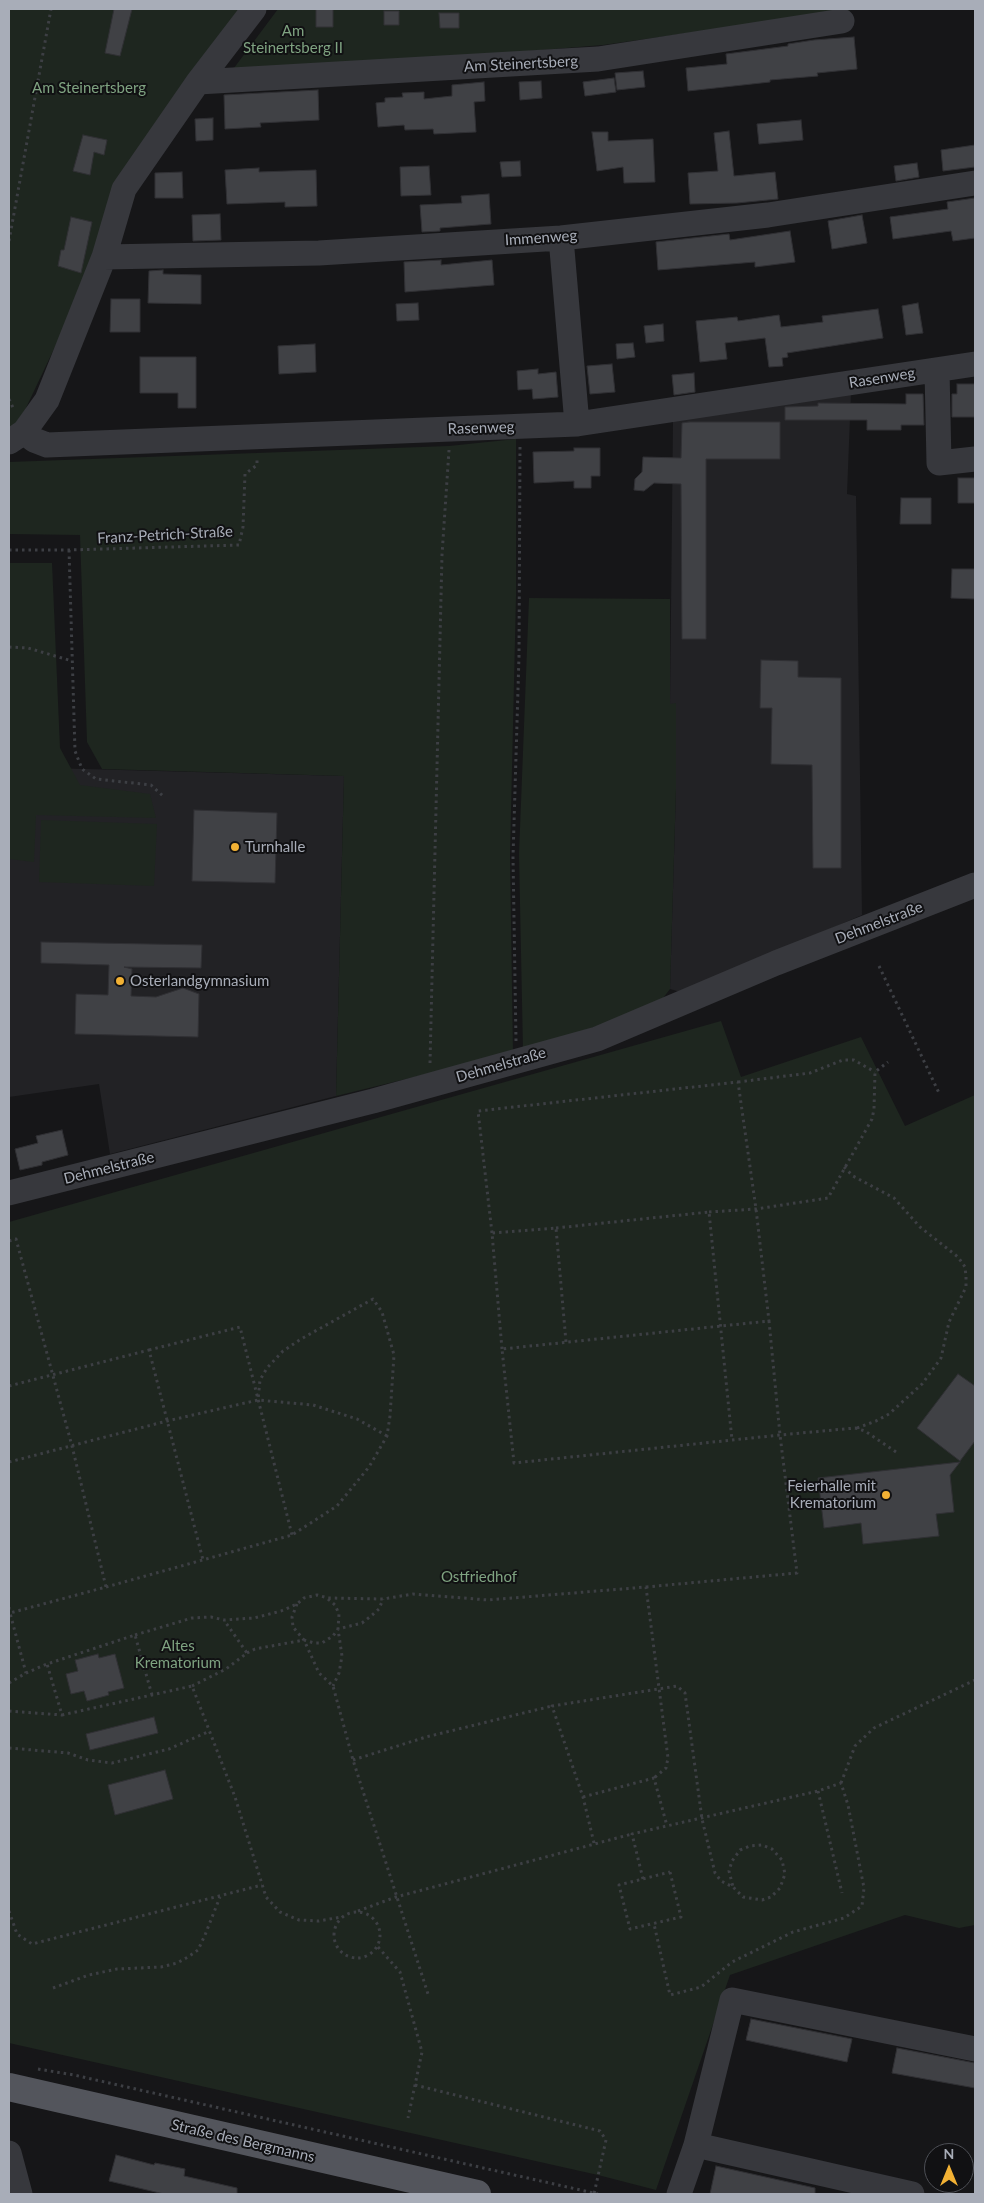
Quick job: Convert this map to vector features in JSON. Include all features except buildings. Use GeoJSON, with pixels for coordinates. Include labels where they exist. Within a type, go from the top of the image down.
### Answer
{"type":"FeatureCollection","features":[{"type":"Feature","properties":{"kind":"main road","name":"Straße des Bergmanns"},"geometry":{"type":"LineString","coordinates":[[9,2087],[477,2194]]}},
{"type":"Feature","properties":{"kind":"street"},"geometry":{"type":"LineString","coordinates":[[17,437],[47,400],[104,257],[124,188],[198,82],[254,9]]}},
{"type":"Feature","properties":{"kind":"street","name":"Am Steinertsberg"},"geometry":{"type":"LineString","coordinates":[[198,82],[598,59],[842,21]]}},
{"type":"Feature","properties":{"kind":"street","name":"Immenweg"},"geometry":{"type":"LineString","coordinates":[[104,257],[319,253],[562,238],[768,215],[975,183]]}},
{"type":"Feature","properties":{"kind":"street"},"geometry":{"type":"LineString","coordinates":[[562,238],[577,424]]}},
{"type":"Feature","properties":{"kind":"street","name":"Rasenweg"},"geometry":{"type":"LineString","coordinates":[[17,437],[47,445],[577,424],[975,364]]}},
{"type":"Feature","properties":{"kind":"street","name":"Rasenweg"},"geometry":{"type":"LineString","coordinates":[[937,370],[939,463],[975,459]]}},
{"type":"Feature","properties":{"kind":"street","name":"Dehmelstraße"},"geometry":{"type":"LineString","coordinates":[[9,1193],[428,1086],[597,1039],[776,963],[975,885]]}},
{"type":"Feature","properties":{"kind":"street"},"geometry":{"type":"LineString","coordinates":[[679,2194],[696,2145],[732,2000],[975,2049]]}},
{"type":"Feature","properties":{"kind":"street"},"geometry":{"type":"LineString","coordinates":[[696,2145],[912,2194]]}},
{"type":"Feature","properties":{"kind":"street"},"geometry":{"type":"LineString","coordinates":[[9,2153],[20,2194]]}},
{"type":"Feature","properties":{"kind":"path"},"geometry":{"type":"LineString","coordinates":[[9,241],[51,9]]}},
{"type":"Feature","properties":{"kind":"path"},"geometry":{"type":"LineString","coordinates":[[516,1061],[513,857],[519,656],[519,426]]}},
{"type":"Feature","properties":{"kind":"path"},"geometry":{"type":"LineString","coordinates":[[428,1086],[431,1045],[442,555],[450,429]]}},
{"type":"Feature","properties":{"kind":"path","name":"Franz-Petrich-Straße"},"geometry":{"type":"LineString","coordinates":[[9,550],[239,545],[245,508],[245,474],[257,465],[257,437]]}},
{"type":"Feature","properties":{"kind":"path"},"geometry":{"type":"LineString","coordinates":[[69,550],[75,751],[82,769],[96,778],[151,785],[163,796]]}},
{"type":"Feature","properties":{"kind":"path"},"geometry":{"type":"LineString","coordinates":[[9,647],[28,648],[72,661]]}},
{"type":"Feature","properties":{"kind":"path"},"geometry":{"type":"LineString","coordinates":[[879,966],[939,1094]]}},
{"type":"Feature","properties":{"kind":"path"},"geometry":{"type":"LineString","coordinates":[[844,1167],[853,1176],[894,1198],[920,1227],[958,1257],[965,1267],[966,1287],[949,1322],[941,1358],[922,1384],[889,1414],[876,1421],[855,1428],[514,1463],[492,1233],[478,1111],[810,1073],[843,1060],[854,1060],[875,1072]]}},
{"type":"Feature","properties":{"kind":"path"},"geometry":{"type":"LineString","coordinates":[[875,1072],[888,1062]]}},
{"type":"Feature","properties":{"kind":"path"},"geometry":{"type":"LineString","coordinates":[[492,1233],[756,1208],[828,1198],[872,1119],[875,1072]]}},
{"type":"Feature","properties":{"kind":"path"},"geometry":{"type":"LineString","coordinates":[[9,1683],[47,1664],[192,1618],[211,1617],[224,1620],[254,1618],[281,1611],[297,1604],[304,1598],[317,1595],[328,1598],[383,1599],[412,1594],[488,1600],[797,1573],[756,1208],[738,1082]]}},
{"type":"Feature","properties":{"kind":"path"},"geometry":{"type":"LineString","coordinates":[[709,1212],[732,1440]]}},
{"type":"Feature","properties":{"kind":"path"},"geometry":{"type":"LineString","coordinates":[[556,1228],[566,1342]]}},
{"type":"Feature","properties":{"kind":"path"},"geometry":{"type":"LineString","coordinates":[[9,1241],[16,1239],[72,1446],[106,1587]]}},
{"type":"Feature","properties":{"kind":"path"},"geometry":{"type":"LineString","coordinates":[[10,1613],[292,1534],[337,1506],[369,1467],[386,1436],[390,1416],[394,1355],[382,1312],[373,1299],[283,1351],[267,1368],[260,1380],[258,1400]]}},
{"type":"Feature","properties":{"kind":"path"},"geometry":{"type":"LineString","coordinates":[[502,1349],[769,1321]]}},
{"type":"Feature","properties":{"kind":"path"},"geometry":{"type":"LineString","coordinates":[[9,1386],[240,1327],[292,1534]]}},
{"type":"Feature","properties":{"kind":"path"},"geometry":{"type":"LineString","coordinates":[[149,1350],[203,1560]]}},
{"type":"Feature","properties":{"kind":"path"},"geometry":{"type":"LineString","coordinates":[[9,1462],[167,1421],[258,1400],[313,1405],[357,1419],[386,1436]]}},
{"type":"Feature","properties":{"kind":"path"},"geometry":{"type":"LineString","coordinates":[[855,1428],[865,1431],[896,1452]]}},
{"type":"Feature","properties":{"kind":"path"},"geometry":{"type":"LineString","coordinates":[[583,1797],[654,1778],[666,1768],[668,1758],[646,1587]]}},
{"type":"Feature","properties":{"kind":"path"},"geometry":{"type":"LineString","coordinates":[[328,1598],[335,1605],[339,1614],[338,1629],[342,1656],[339,1673],[333,1686]]}},
{"type":"Feature","properties":{"kind":"path"},"geometry":{"type":"LineString","coordinates":[[297,1604],[292,1617],[293,1627],[298,1636],[314,1643],[322,1643],[333,1636],[338,1629],[362,1623],[379,1608],[383,1599]]}},
{"type":"Feature","properties":{"kind":"path"},"geometry":{"type":"LineString","coordinates":[[9,1607],[26,1673]]}},
{"type":"Feature","properties":{"kind":"path"},"geometry":{"type":"LineString","coordinates":[[224,1620],[247,1653]]}},
{"type":"Feature","properties":{"kind":"path"},"geometry":{"type":"LineString","coordinates":[[135,1635],[152,1695]]}},
{"type":"Feature","properties":{"kind":"path"},"geometry":{"type":"LineString","coordinates":[[9,1710],[62,1715],[192,1686],[226,1669],[255,1649],[304,1640]]}},
{"type":"Feature","properties":{"kind":"path"},"geometry":{"type":"LineString","coordinates":[[304,1640],[319,1673],[333,1686],[353,1760],[428,1994]]}},
{"type":"Feature","properties":{"kind":"path"},"geometry":{"type":"LineString","coordinates":[[47,1664],[62,1715]]}},
{"type":"Feature","properties":{"kind":"path"},"geometry":{"type":"LineString","coordinates":[[654,1924],[670,1995],[701,1987],[732,1962],[792,1932],[844,1918],[862,1906],[864,1888],[848,1804],[841,1783],[855,1746],[874,1728],[975,1680]]}},
{"type":"Feature","properties":{"kind":"path"},"geometry":{"type":"LineString","coordinates":[[192,1686],[236,1797],[266,1897],[280,1912],[299,1920],[319,1921],[341,1917],[396,1896],[632,1834],[818,1791],[841,1783]]}},
{"type":"Feature","properties":{"kind":"path"},"geometry":{"type":"LineString","coordinates":[[353,1760],[444,1732],[552,1706],[677,1686],[684,1693],[702,1819],[715,1873],[721,1881],[733,1887],[742,1896],[762,1900],[771,1896],[780,1888],[785,1874],[782,1860],[772,1850],[762,1845],[750,1846],[740,1850],[732,1860],[729,1871],[733,1887]]}},
{"type":"Feature","properties":{"kind":"path"},"geometry":{"type":"LineString","coordinates":[[552,1706],[583,1797],[594,1844]]}},
{"type":"Feature","properties":{"kind":"path"},"geometry":{"type":"LineString","coordinates":[[9,1748],[68,1753],[88,1760],[112,1763],[169,1749],[210,1731]]}},
{"type":"Feature","properties":{"kind":"path"},"geometry":{"type":"LineString","coordinates":[[654,1778],[667,1826]]}},
{"type":"Feature","properties":{"kind":"path"},"geometry":{"type":"LineString","coordinates":[[818,1791],[842,1893]]}},
{"type":"Feature","properties":{"kind":"path"},"geometry":{"type":"LineString","coordinates":[[632,1834],[643,1879]]}},
{"type":"Feature","properties":{"kind":"path"},"geometry":{"type":"LineString","coordinates":[[670,1872],[681,1917],[630,1930],[619,1884],[643,1879],[670,1872]]}},
{"type":"Feature","properties":{"kind":"path"},"geometry":{"type":"LineString","coordinates":[[9,1911],[17,1934],[32,1944],[262,1885]]}},
{"type":"Feature","properties":{"kind":"path"},"geometry":{"type":"LineString","coordinates":[[53,1988],[89,1975],[117,1969],[161,1967],[177,1963],[188,1957],[198,1950],[220,1896]]}},
{"type":"Feature","properties":{"kind":"path"},"geometry":{"type":"LineString","coordinates":[[341,1917],[334,1932],[336,1948],[349,1958],[365,1958],[378,1948],[381,1931],[373,1917],[358,1911]]}},
{"type":"Feature","properties":{"kind":"path"},"geometry":{"type":"LineString","coordinates":[[378,1948],[400,1972],[422,2052],[408,2118]]}},
{"type":"Feature","properties":{"kind":"path"},"geometry":{"type":"LineString","coordinates":[[28,2067],[74,2075],[596,2194],[606,2140],[600,2131],[415,2085]]}},
{"type":"Feature","properties":{"kind":"shaded area"},"geometry":{"type":"Polygon","coordinates":[[[851,392],[847,494],[856,496],[862,915],[684,993],[670,989],[676,789],[670,705],[673,420],[851,392]]]}},
{"type":"Feature","properties":{"kind":"shaded area"},"geometry":{"type":"Polygon","coordinates":[[[9,767],[344,776],[336,1096],[110,1154],[99,1084],[9,1097],[9,767]]]}},
{"type":"Feature","properties":{"kind":"green space","name":"Am Steinertsberg"},"geometry":{"type":"Polygon","coordinates":[[[9,9],[246,9],[192,79],[80,294],[25,410],[9,433],[9,9]]]}},
{"type":"Feature","properties":{"kind":"green space","name":"Am Steinertsberg II"},"geometry":{"type":"Polygon","coordinates":[[[278,9],[859,9],[603,45],[232,75],[234,68],[278,9]]]}},
{"type":"Feature","properties":{"kind":"green space"},"geometry":{"type":"Polygon","coordinates":[[[516,439],[516,596],[510,855],[513,1053],[336,1096],[344,776],[102,769],[87,742],[80,535],[9,534],[9,462],[449,446],[516,439]]]}},
{"type":"Feature","properties":{"kind":"green space"},"geometry":{"type":"Polygon","coordinates":[[[9,563],[52,563],[60,748],[80,785],[150,794],[156,818],[36,815],[34,862],[9,859],[9,563]]]}},
{"type":"Feature","properties":{"kind":"green space"},"geometry":{"type":"Polygon","coordinates":[[[529,598],[670,599],[670,704],[676,703],[676,789],[670,989],[657,1006],[523,1051],[519,854],[529,598]]]}},
{"type":"Feature","properties":{"kind":"green space"},"geometry":{"type":"Polygon","coordinates":[[[41,820],[157,824],[154,886],[39,882],[41,820]]]}},
{"type":"Feature","properties":{"kind":"green space","name":"Ostfriedhof"},"geometry":{"type":"Polygon","coordinates":[[[721,1021],[741,1077],[861,1037],[905,1126],[975,1095],[975,1925],[959,1928],[905,1915],[730,1975],[656,2190],[598,2175],[9,2043],[9,1222],[721,1021]]]}},
{"type":"Feature","properties":{"kind":"place","name":"Turnhalle"},"geometry":{"type":"Point","coordinates":[235,847]}},
{"type":"Feature","properties":{"kind":"place","name":"Osterlandgymnasium"},"geometry":{"type":"Point","coordinates":[120,981]}},
{"type":"Feature","properties":{"kind":"place","name":"Feierhalle mit Krematorium"},"geometry":{"type":"Point","coordinates":[886,1495]}},
{"type":"Feature","properties":{"kind":"park label","name":"Altes Krematorium"},"geometry":{"type":"Point","coordinates":[178,1654]}}]}
